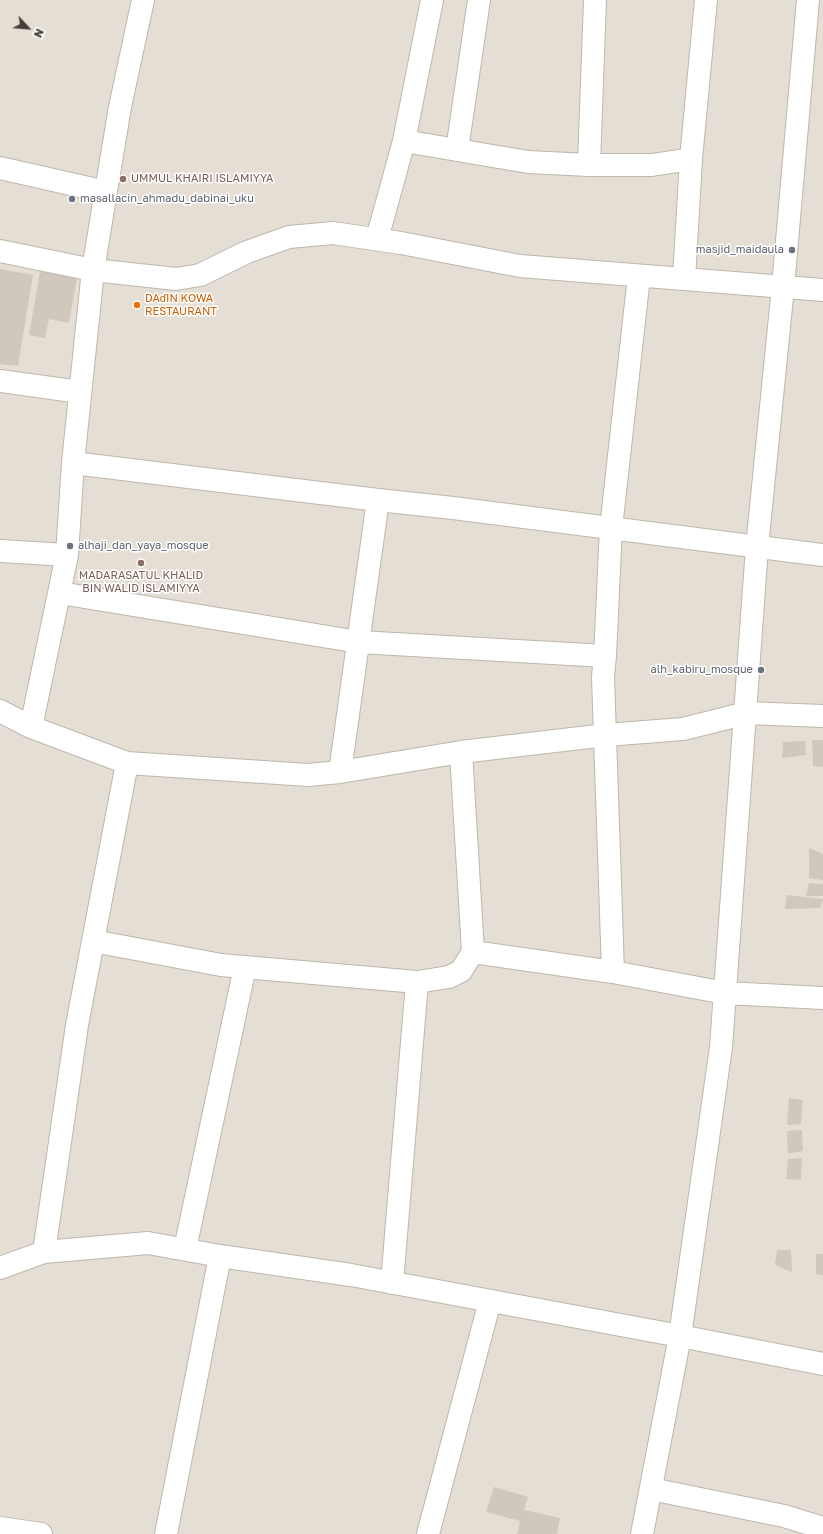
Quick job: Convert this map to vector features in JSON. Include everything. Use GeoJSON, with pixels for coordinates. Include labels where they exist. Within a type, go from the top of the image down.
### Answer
{"type":"FeatureCollection","features":[{"type":"Feature","properties":{"kind":"street"},"geometry":{"type":"LineString","coordinates":[[31,727],[67,555],[73,463],[93,270],[120,107],[143,0]]}},
{"type":"Feature","properties":{"kind":"street"},"geometry":{"type":"LineString","coordinates":[[377,239],[404,141],[432,0]]}},
{"type":"Feature","properties":{"kind":"street"},"geometry":{"type":"LineString","coordinates":[[457,150],[479,0]]}},
{"type":"Feature","properties":{"kind":"street"},"geometry":{"type":"LineString","coordinates":[[589,165],[595,0]]}},
{"type":"Feature","properties":{"kind":"street"},"geometry":{"type":"LineString","coordinates":[[684,279],[691,159],[706,0]]}},
{"type":"Feature","properties":{"kind":"street"},"geometry":{"type":"LineString","coordinates":[[642,1534],[680,1336],[721,1047],[741,753],[747,713],[757,547],[783,287],[808,0]]}},
{"type":"Feature","properties":{"kind":"street"},"geometry":{"type":"LineString","coordinates":[[404,141],[528,162],[589,165],[652,165],[691,159]]}},
{"type":"Feature","properties":{"kind":"street"},"geometry":{"type":"LineString","coordinates":[[0,168],[106,192]]}},
{"type":"Feature","properties":{"kind":"street"},"geometry":{"type":"LineString","coordinates":[[0,251],[93,270],[176,279],[200,275],[247,252],[289,238],[333,233],[377,239],[520,266],[823,290]]}},
{"type":"Feature","properties":{"kind":"street"},"geometry":{"type":"LineString","coordinates":[[613,972],[603,677],[611,528],[639,276]]}},
{"type":"Feature","properties":{"kind":"street"},"geometry":{"type":"LineString","coordinates":[[0,381],[80,392]]}},
{"type":"Feature","properties":{"kind":"street"},"geometry":{"type":"LineString","coordinates":[[73,463],[453,508],[823,555]]}},
{"type":"Feature","properties":{"kind":"street"},"geometry":{"type":"LineString","coordinates":[[340,772],[378,500]]}},
{"type":"Feature","properties":{"kind":"street"},"geometry":{"type":"LineString","coordinates":[[0,551],[67,555]]}},
{"type":"Feature","properties":{"kind":"street"},"geometry":{"type":"LineString","coordinates":[[60,593],[359,642],[605,656]]}},
{"type":"Feature","properties":{"kind":"street"},"geometry":{"type":"LineString","coordinates":[[0,711],[31,727],[127,763],[308,775],[340,772],[460,752],[606,735],[683,729],[747,713],[823,716]]}},
{"type":"Feature","properties":{"kind":"street"},"geometry":{"type":"LineString","coordinates":[[93,941],[221,965],[417,982],[449,977],[461,971],[473,952],[460,752]]}},
{"type":"Feature","properties":{"kind":"street"},"geometry":{"type":"LineString","coordinates":[[44,1252],[77,1025],[127,763]]}},
{"type":"Feature","properties":{"kind":"street"},"geometry":{"type":"LineString","coordinates":[[473,952],[613,972],[725,992],[823,998]]}},
{"type":"Feature","properties":{"kind":"street"},"geometry":{"type":"LineString","coordinates":[[184,1249],[245,967]]}},
{"type":"Feature","properties":{"kind":"street"},"geometry":{"type":"LineString","coordinates":[[392,1283],[417,982]]}},
{"type":"Feature","properties":{"kind":"street"},"geometry":{"type":"LineString","coordinates":[[0,1268],[44,1252],[148,1243],[392,1283],[823,1364]]}},
{"type":"Feature","properties":{"kind":"street"},"geometry":{"type":"LineString","coordinates":[[166,1534],[220,1256]]}},
{"type":"Feature","properties":{"kind":"street"},"geometry":{"type":"LineString","coordinates":[[428,1534],[490,1301]]}},
{"type":"Feature","properties":{"kind":"street"},"geometry":{"type":"LineString","coordinates":[[651,1489],[784,1516],[815,1529]]}},
{"type":"Feature","properties":{"kind":"street"},"geometry":{"type":"LineString","coordinates":[[0,1528],[41,1534]]}},
{"type":"Feature","properties":{"kind":"shaded area"},"geometry":{"type":"Polygon","coordinates":[[[0,0],[823,0],[823,1534],[0,1534],[0,0]]]}},
{"type":"Feature","properties":{"kind":"building"},"geometry":{"type":"Polygon","coordinates":[[[0,269],[33,275],[18,366],[0,364],[0,269]]]}},
{"type":"Feature","properties":{"kind":"building"},"geometry":{"type":"Polygon","coordinates":[[[40,271],[77,278],[69,323],[49,319],[45,338],[29,335],[40,271]]]}},
{"type":"Feature","properties":{"kind":"building"},"geometry":{"type":"Polygon","coordinates":[[[812,740],[823,740],[823,767],[813,766],[812,740]]]}},
{"type":"Feature","properties":{"kind":"building"},"geometry":{"type":"Polygon","coordinates":[[[805,741],[806,755],[782,758],[783,742],[805,741]]]}},
{"type":"Feature","properties":{"kind":"building"},"geometry":{"type":"Polygon","coordinates":[[[809,848],[823,854],[823,880],[809,878],[809,848]]]}},
{"type":"Feature","properties":{"kind":"building"},"geometry":{"type":"Polygon","coordinates":[[[809,883],[823,884],[823,896],[806,896],[809,883]]]}},
{"type":"Feature","properties":{"kind":"building"},"geometry":{"type":"Polygon","coordinates":[[[787,895],[823,900],[820,908],[785,909],[787,895]]]}},
{"type":"Feature","properties":{"kind":"building"},"geometry":{"type":"Polygon","coordinates":[[[789,1098],[803,1100],[801,1124],[787,1125],[789,1098]]]}},
{"type":"Feature","properties":{"kind":"building"},"geometry":{"type":"Polygon","coordinates":[[[802,1130],[803,1151],[788,1154],[787,1131],[802,1130]]]}},
{"type":"Feature","properties":{"kind":"building"},"geometry":{"type":"Polygon","coordinates":[[[802,1158],[801,1180],[786,1179],[788,1159],[802,1158]]]}},
{"type":"Feature","properties":{"kind":"building"},"geometry":{"type":"Polygon","coordinates":[[[777,1250],[791,1250],[792,1272],[775,1265],[777,1250]]]}},
{"type":"Feature","properties":{"kind":"building"},"geometry":{"type":"Polygon","coordinates":[[[816,1254],[823,1254],[823,1275],[816,1274],[816,1254]]]}},
{"type":"Feature","properties":{"kind":"building"},"geometry":{"type":"Polygon","coordinates":[[[494,1487],[528,1497],[524,1510],[560,1518],[557,1534],[517,1534],[520,1521],[486,1512],[494,1487]]]}},
{"type":"Feature","properties":{"kind":"place","name":"UMMUL KHAIRI ISLAMIYYA"},"geometry":{"type":"Point","coordinates":[123,179]}},
{"type":"Feature","properties":{"kind":"place","name":"masallacin_ahmadu_dabinai_uku"},"geometry":{"type":"Point","coordinates":[72,199]}},
{"type":"Feature","properties":{"kind":"place","name":"masjid_maidaula"},"geometry":{"type":"Point","coordinates":[792,250]}},
{"type":"Feature","properties":{"kind":"place","name":"DAɗIN KOWA RESTAURANT"},"geometry":{"type":"Point","coordinates":[137,305]}},
{"type":"Feature","properties":{"kind":"place","name":"alhaji_dan_yaya_mosque"},"geometry":{"type":"Point","coordinates":[70,546]}},
{"type":"Feature","properties":{"kind":"place","name":"MADARASATUL KHALID BIN WALID ISLAMIYYA"},"geometry":{"type":"Point","coordinates":[141,563]}},
{"type":"Feature","properties":{"kind":"place","name":"alh_kabiru_mosque"},"geometry":{"type":"Point","coordinates":[761,670]}}]}
